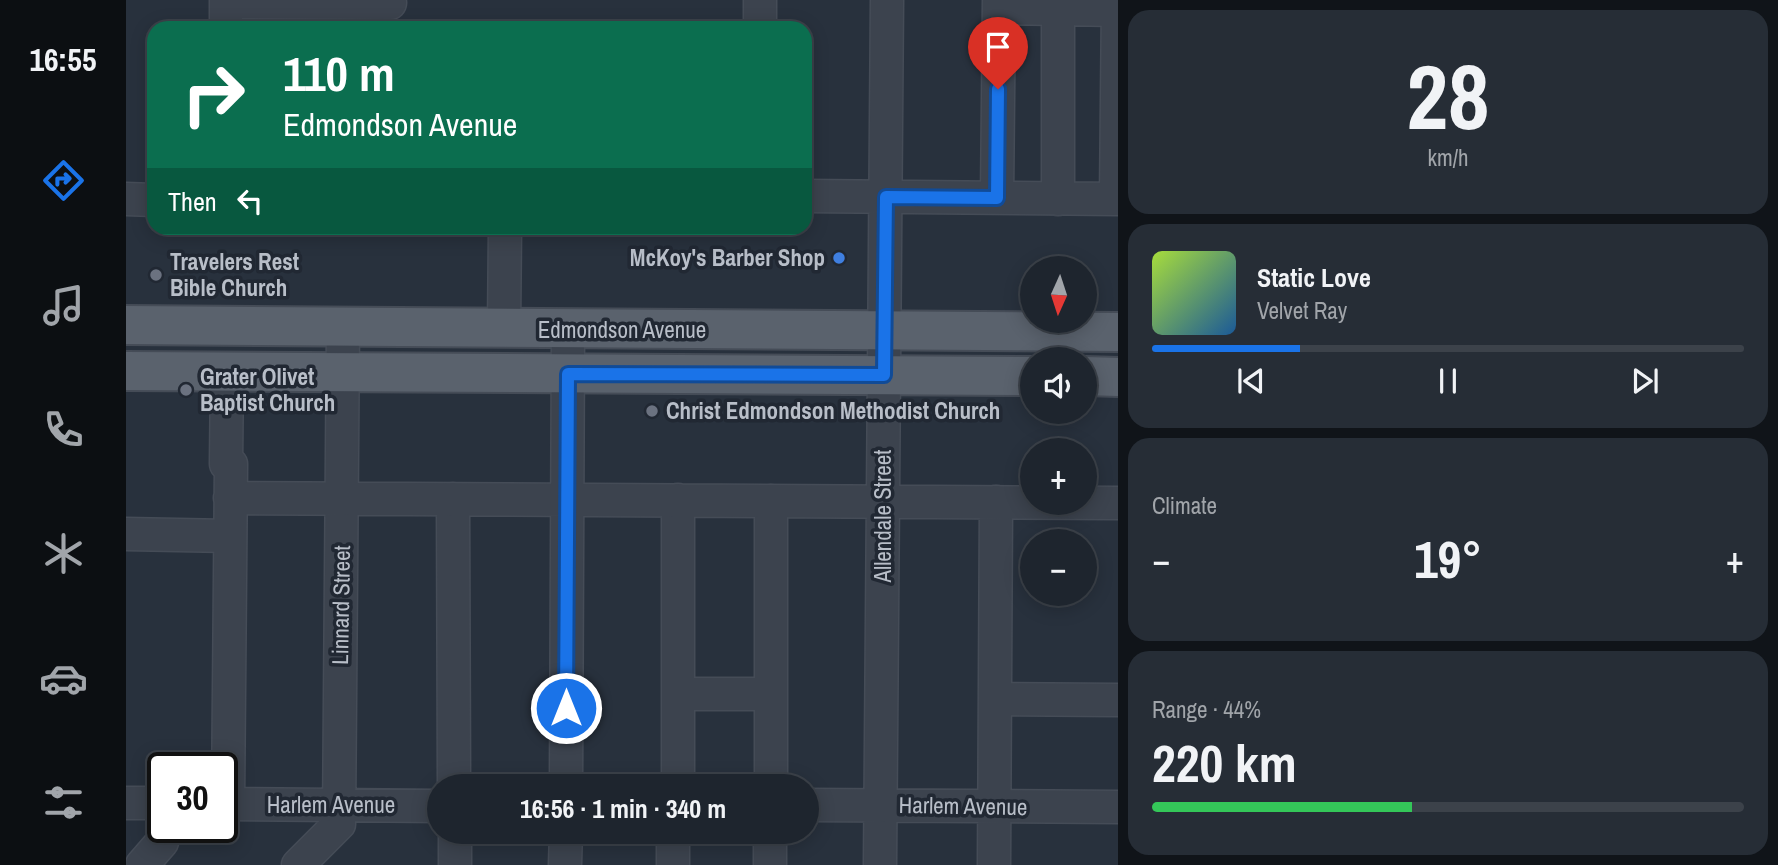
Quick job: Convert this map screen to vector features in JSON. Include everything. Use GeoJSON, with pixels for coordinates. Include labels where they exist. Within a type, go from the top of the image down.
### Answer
{"type":"FeatureCollection","features":[{"type":"Feature","properties":{"kind":"main road","name":"Edmondson Avenue"},"geometry":{"type":"LineString","coordinates":[[126,325],[1118,332]]}},
{"type":"Feature","properties":{"kind":"main road","name":"Edmondson Avenue"},"geometry":{"type":"LineString","coordinates":[[126,371],[1020,376]]}},
{"type":"Feature","properties":{"kind":"main road"},"geometry":{"type":"LineString","coordinates":[[1097,376],[1118,377]]}},
{"type":"Feature","properties":{"kind":"street"},"geometry":{"type":"LineString","coordinates":[[760,0],[760,21]]}},
{"type":"Feature","properties":{"kind":"street","name":"Allendale Street"},"geometry":{"type":"LineString","coordinates":[[880,865],[887,0]]}},
{"type":"Feature","properties":{"kind":"street"},"geometry":{"type":"LineString","coordinates":[[812,196],[1117,199],[1118,0]]}},
{"type":"Feature","properties":{"kind":"street"},"geometry":{"type":"LineString","coordinates":[[997,198],[999,4],[1118,10]]}},
{"type":"Feature","properties":{"kind":"street"},"geometry":{"type":"LineString","coordinates":[[1058,9],[1058,199]]}},
{"type":"Feature","properties":{"kind":"street"},"geometry":{"type":"LineString","coordinates":[[226,10],[390,10]]}},
{"type":"Feature","properties":{"kind":"street"},"geometry":{"type":"LineString","coordinates":[[126,200],[147,200]]}},
{"type":"Feature","properties":{"kind":"street"},"geometry":{"type":"LineString","coordinates":[[503,329],[505,235]]}},
{"type":"Feature","properties":{"kind":"street","name":"Linnard Street"},"geometry":{"type":"LineString","coordinates":[[298,865],[339,824],[343,328]]}},
{"type":"Feature","properties":{"kind":"street"},"geometry":{"type":"LineString","coordinates":[[566,774],[568,330]]}},
{"type":"Feature","properties":{"kind":"street"},"geometry":{"type":"LineString","coordinates":[[226,372],[226,464],[231,464],[226,752]]}},
{"type":"Feature","properties":{"kind":"street"},"geometry":{"type":"LineString","coordinates":[[230,498],[1118,503]]}},
{"type":"Feature","properties":{"kind":"street"},"geometry":{"type":"LineString","coordinates":[[453,499],[454,774]]}},
{"type":"Feature","properties":{"kind":"street"},"geometry":{"type":"LineString","coordinates":[[678,500],[678,774]]}},
{"type":"Feature","properties":{"kind":"street"},"geometry":{"type":"LineString","coordinates":[[771,501],[771,774]]}},
{"type":"Feature","properties":{"kind":"street"},"geometry":{"type":"LineString","coordinates":[[994,865],[996,502]]}},
{"type":"Feature","properties":{"kind":"street"},"geometry":{"type":"LineString","coordinates":[[126,534],[230,536]]}},
{"type":"Feature","properties":{"kind":"street"},"geometry":{"type":"LineString","coordinates":[[678,694],[771,694]]}},
{"type":"Feature","properties":{"kind":"street"},"geometry":{"type":"LineString","coordinates":[[995,699],[1118,700]]}},
{"type":"Feature","properties":{"kind":"street"},"geometry":{"type":"LineString","coordinates":[[126,803],[147,803]]}},
{"type":"Feature","properties":{"kind":"street","name":"Harlem Avenue"},"geometry":{"type":"LineString","coordinates":[[238,804],[427,806]]}},
{"type":"Feature","properties":{"kind":"street","name":"Harlem Avenue"},"geometry":{"type":"LineString","coordinates":[[819,806],[1118,807]]}},
{"type":"Feature","properties":{"kind":"street"},"geometry":{"type":"LineString","coordinates":[[142,865],[161,843]]}},
{"type":"Feature","properties":{"kind":"street"},"geometry":{"type":"LineString","coordinates":[[455,844],[455,865]]}},
{"type":"Feature","properties":{"kind":"street"},"geometry":{"type":"LineString","coordinates":[[565,844],[565,865]]}},
{"type":"Feature","properties":{"kind":"street"},"geometry":{"type":"LineString","coordinates":[[673,844],[673,865]]}},
{"type":"Feature","properties":{"kind":"street"},"geometry":{"type":"LineString","coordinates":[[771,844],[771,865]]}},
{"type":"Feature","properties":{"kind":"place","name":"McKoy's Barber Shop"},"geometry":{"type":"Point","coordinates":[839,258]}},
{"type":"Feature","properties":{"kind":"place","name":"Travelers Rest Bible Church"},"geometry":{"type":"Point","coordinates":[156,275]}},
{"type":"Feature","properties":{"kind":"place","name":"Grater Olivet Baptist Church"},"geometry":{"type":"Point","coordinates":[186,390]}},
{"type":"Feature","properties":{"kind":"place","name":"Christ Edmondson Methodist Church"},"geometry":{"type":"Point","coordinates":[652,411]}},
{"type":"Feature","properties":{"kind":"route"},"geometry":{"type":"LineString","coordinates":[[566,708],[568,374],[884,375],[886,197],[997,198],[998,89]]}}]}
